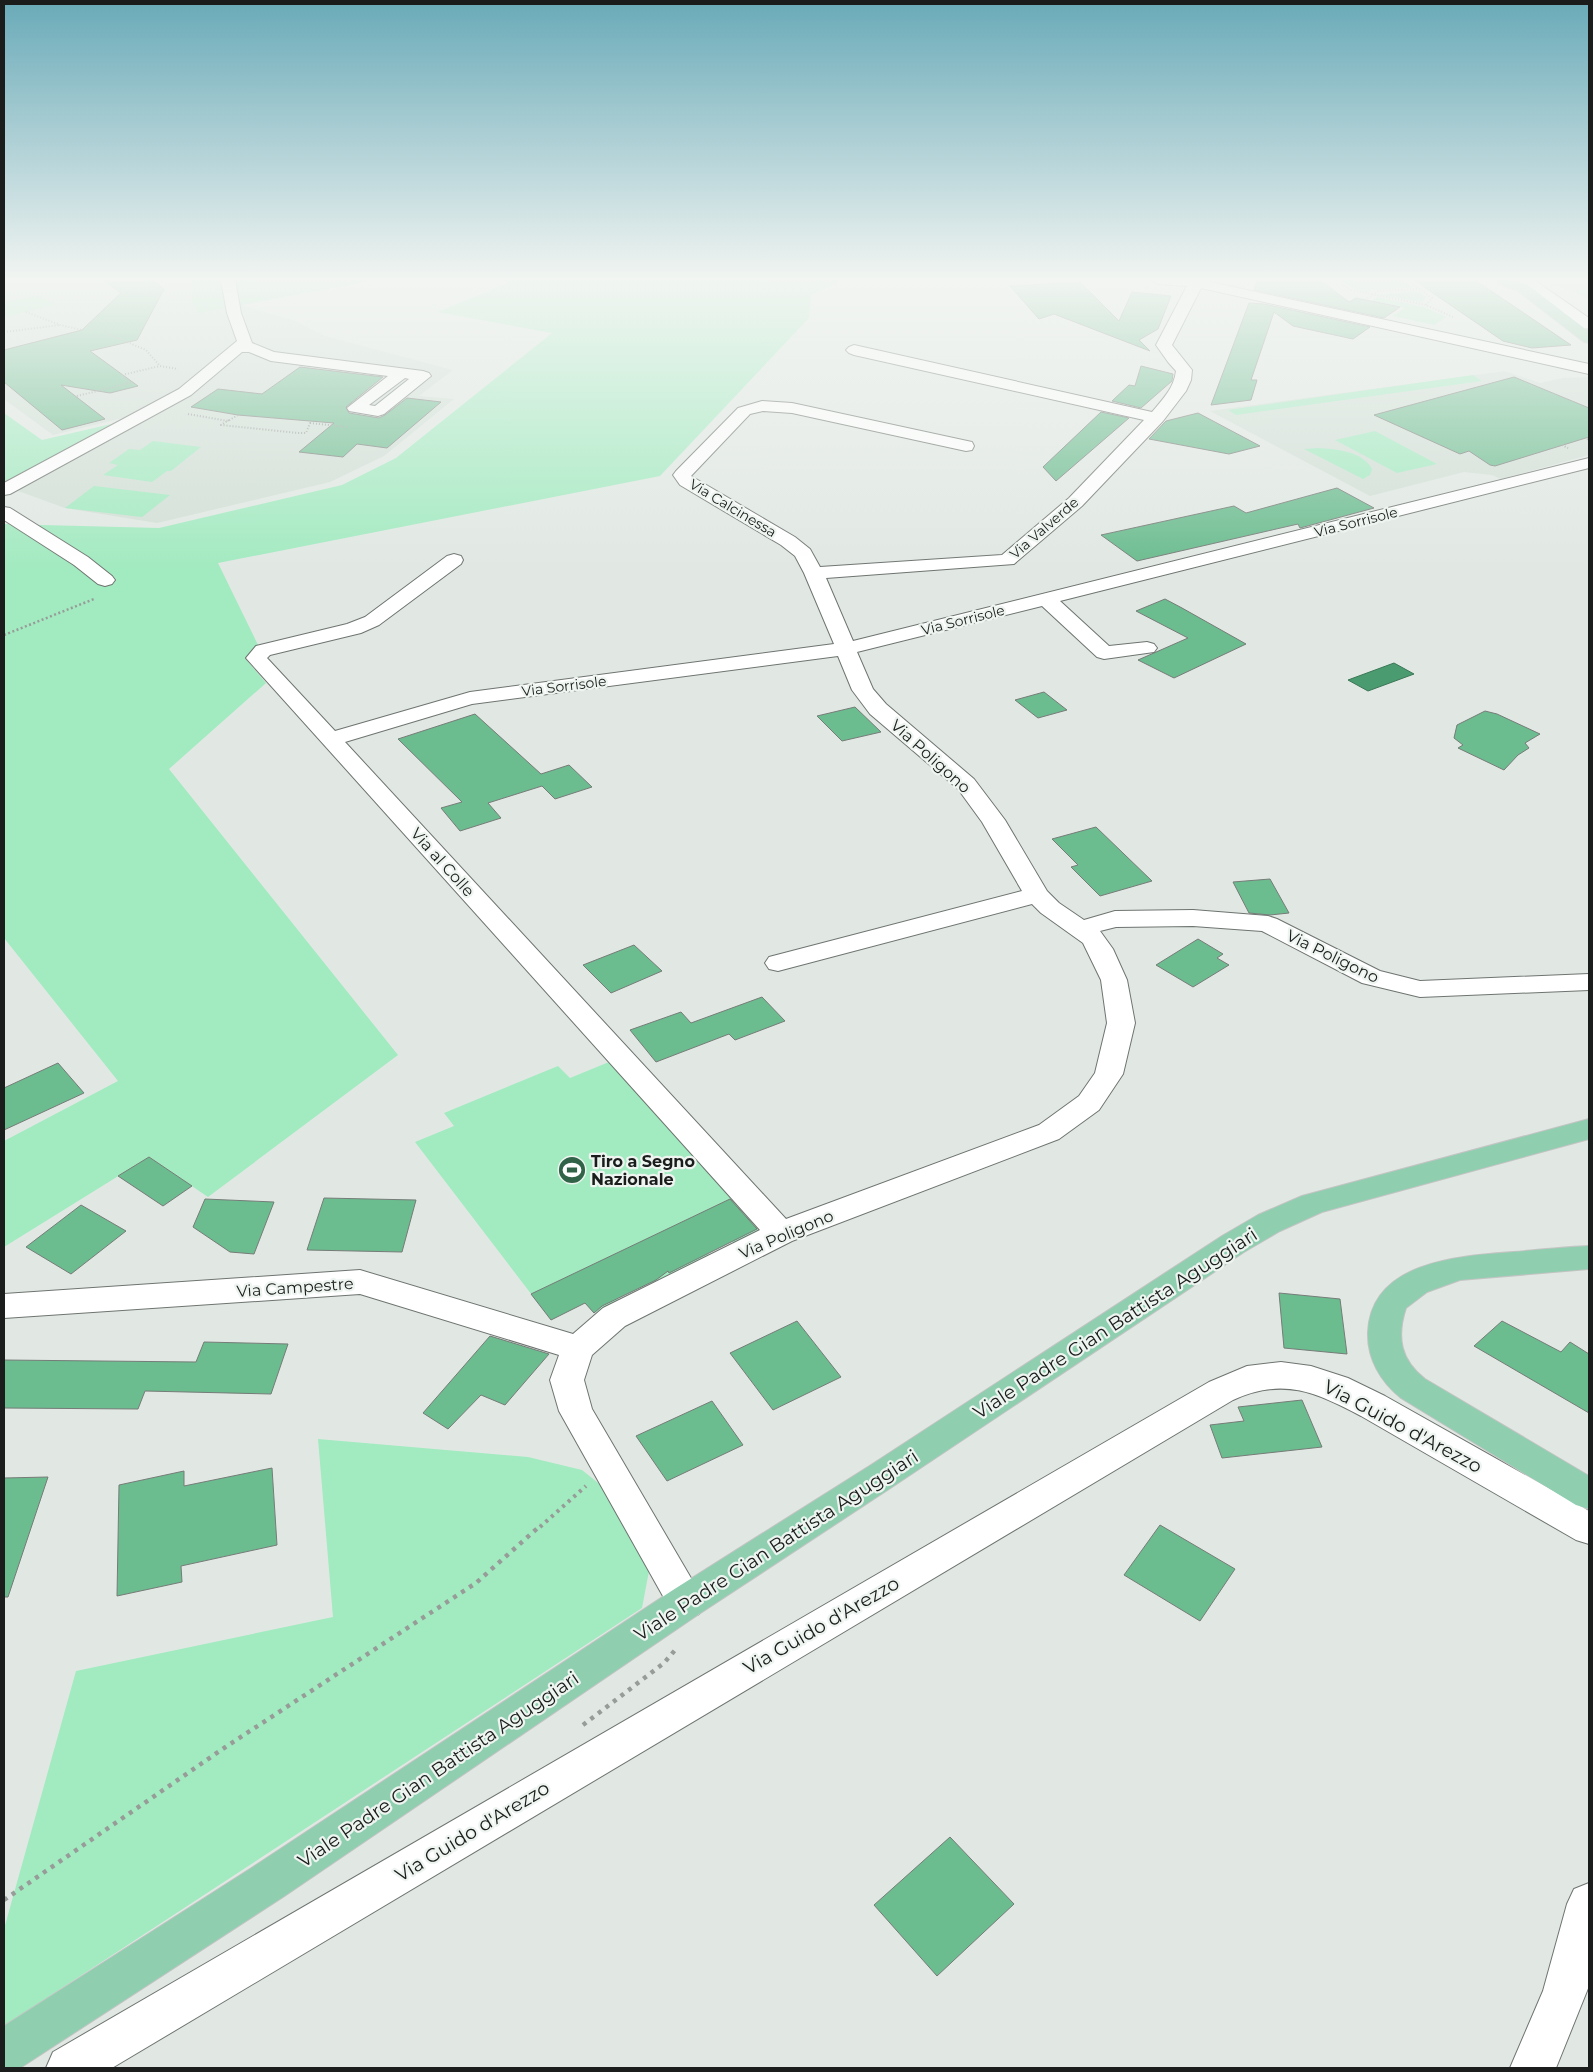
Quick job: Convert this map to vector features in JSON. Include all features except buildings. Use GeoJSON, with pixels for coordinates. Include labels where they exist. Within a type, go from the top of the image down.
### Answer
{"type":"FeatureCollection","features":[{"type":"Feature","properties":{"kind":"main road","name":"Viale Padre Gian Battista Aguggiari"},"geometry":{"type":"LineString","coordinates":[[4,2052],[268,1882],[686,1602],[891,1470],[1233,1244],[1268,1223],[1313,1204],[1589,1129]]}},
{"type":"Feature","properties":{"kind":"main road"},"geometry":{"type":"LineString","coordinates":[[1589,1257],[1460,1268],[1439,1274],[1411,1286],[1394,1300],[1386,1317],[1385,1336],[1387,1353],[1393,1369],[1406,1384],[1426,1398],[1589,1494]]}},
{"type":"Feature","properties":{"kind":"street"},"geometry":{"type":"LineString","coordinates":[[4,490],[185,392],[204,377]]}},
{"type":"Feature","properties":{"kind":"street"},"geometry":{"type":"LineString","coordinates":[[973,377],[1157,418]]}},
{"type":"Feature","properties":{"kind":"street","name":"Via Valverde"},"geometry":{"type":"LineString","coordinates":[[814,573],[1007,560],[1027,545],[1119,461],[1178,391],[1184,377]]}},
{"type":"Feature","properties":{"kind":"street","name":"Via Calcinessa"},"geometry":{"type":"LineString","coordinates":[[814,573],[803,553],[788,541],[686,481],[682,475],[744,411],[762,406],[792,408],[966,446]]}},
{"type":"Feature","properties":{"kind":"street","name":"Via Sorrisole"},"geometry":{"type":"LineString","coordinates":[[331,739],[470,698],[844,649],[1589,463]]}},
{"type":"Feature","properties":{"kind":"street"},"geometry":{"type":"LineString","coordinates":[[4,512],[81,561],[105,580]]}},
{"type":"Feature","properties":{"kind":"street","name":"Via al Colle"},"geometry":{"type":"LineString","coordinates":[[454,560],[372,621],[354,629],[263,650],[256,658],[781,1233]]}},
{"type":"Feature","properties":{"kind":"street"},"geometry":{"type":"LineString","coordinates":[[814,573],[844,649]]}},
{"type":"Feature","properties":{"kind":"street"},"geometry":{"type":"LineString","coordinates":[[1046,599],[1104,653],[1147,648]]}},
{"type":"Feature","properties":{"kind":"street","name":"Via Poligono"},"geometry":{"type":"LineString","coordinates":[[578,1348],[614,1317],[781,1233],[1049,1132],[1089,1102],[1109,1074],[1121,1023],[1114,980],[1093,938],[1050,908],[1037,895],[993,820],[966,784],[878,709],[863,690],[844,649]]}},
{"type":"Feature","properties":{"kind":"street"},"geometry":{"type":"LineString","coordinates":[[778,964],[1037,895]]}},
{"type":"Feature","properties":{"kind":"street","name":"Via Poligono"},"geometry":{"type":"LineString","coordinates":[[1079,929],[1115,919],[1193,918],[1268,924],[1371,977],[1420,989],[1589,982]]}},
{"type":"Feature","properties":{"kind":"street","name":"Via Campestre"},"geometry":{"type":"LineString","coordinates":[[4,1306],[360,1282],[578,1348]]}},
{"type":"Feature","properties":{"kind":"street"},"geometry":{"type":"LineString","coordinates":[[578,1348],[567,1380],[576,1411],[686,1602]]}},
{"type":"Feature","properties":{"kind":"street","name":"Via Guido d'Arezzo"},"geometry":{"type":"LineString","coordinates":[[69,2068],[1130,1444],[1221,1391],[1247,1380],[1281,1375],[1311,1378],[1336,1387],[1589,1529]]}},
{"type":"Feature","properties":{"kind":"street"},"geometry":{"type":"LineString","coordinates":[[1533,2068],[1565,1993],[1589,1904]]}},
{"type":"Feature","properties":{"kind":"path"},"geometry":{"type":"LineString","coordinates":[[77,396],[130,383],[124,377]]}},
{"type":"Feature","properties":{"kind":"path"},"geometry":{"type":"LineString","coordinates":[[238,415],[221,425],[298,433],[306,433],[310,422],[347,427]]}},
{"type":"Feature","properties":{"kind":"path"},"geometry":{"type":"LineString","coordinates":[[4,635],[102,596],[105,580]]}},
{"type":"Feature","properties":{"kind":"path"},"geometry":{"type":"LineString","coordinates":[[4,1900],[224,1748],[476,1583],[609,1466]]}},
{"type":"Feature","properties":{"kind":"path"},"geometry":{"type":"LineString","coordinates":[[579,1728],[664,1663],[679,1645]]}},
{"type":"Feature","properties":{"kind":"shaded area"},"geometry":{"type":"Polygon","coordinates":[[[4,377],[444,377],[419,396],[454,399],[384,456],[330,482],[157,523],[65,508],[10,488],[139,414],[53,435],[4,399],[4,377]]]}},
{"type":"Feature","properties":{"kind":"shaded area"},"geometry":{"type":"Polygon","coordinates":[[[497,377],[754,377],[660,476],[218,563],[259,647],[245,658],[266,683],[169,769],[398,1055],[208,1197],[149,1157],[4,1247],[4,1141],[118,1081],[4,938],[4,524],[159,528],[342,485],[396,458],[497,377]]]}},
{"type":"Feature","properties":{"kind":"shaded area"},"geometry":{"type":"Polygon","coordinates":[[[1461,377],[1476,377],[1482,381],[1236,415],[1228,410],[1461,377]]]}},
{"type":"Feature","properties":{"kind":"shaded area"},"geometry":{"type":"Polygon","coordinates":[[[1463,377],[1522,377],[1540,383],[1562,378],[1589,377],[1589,455],[1501,479],[1492,475],[1464,472],[1370,496],[1210,411],[1463,377]]]}},
{"type":"Feature","properties":{"kind":"shaded area"},"geometry":{"type":"Polygon","coordinates":[[[4,413],[42,440],[120,422],[4,484],[4,413]]]}},
{"type":"Feature","properties":{"kind":"shaded area"},"geometry":{"type":"Polygon","coordinates":[[[1375,431],[1437,464],[1397,473],[1335,440],[1375,431]]]}},
{"type":"Feature","properties":{"kind":"shaded area"},"geometry":{"type":"Polygon","coordinates":[[[153,441],[201,447],[171,471],[167,471],[152,482],[103,475],[118,465],[109,463],[129,449],[140,450],[153,441]]]}},
{"type":"Feature","properties":{"kind":"shaded area"},"geometry":{"type":"Polygon","coordinates":[[[1304,449],[1340,450],[1362,458],[1372,469],[1370,475],[1363,479],[1304,449]]]}},
{"type":"Feature","properties":{"kind":"shaded area"},"geometry":{"type":"Polygon","coordinates":[[[94,486],[170,495],[142,517],[65,508],[94,486]]]}},
{"type":"Feature","properties":{"kind":"shaded area"},"geometry":{"type":"Polygon","coordinates":[[[1394,663],[1414,674],[1368,691],[1348,680],[1394,663]]]}},
{"type":"Feature","properties":{"kind":"shaded area","name":"Tiro a Segno Nazionale"},"geometry":{"type":"Polygon","coordinates":[[[609,1062],[764,1230],[735,1244],[727,1235],[702,1247],[710,1256],[653,1285],[644,1276],[612,1292],[619,1301],[594,1313],[585,1303],[551,1320],[415,1142],[454,1126],[444,1113],[558,1066],[570,1078],[609,1062]]]}},
{"type":"Feature","properties":{"kind":"shaded area"},"geometry":{"type":"Polygon","coordinates":[[[318,1439],[528,1457],[582,1470],[602,1486],[649,1571],[642,1608],[4,2026],[4,1929],[76,1671],[333,1617],[318,1439]]]}},
{"type":"Feature","properties":{"kind":"place","name":"Tiro a Segno Nazionale"},"geometry":{"type":"Point","coordinates":[572,1170]}}]}
